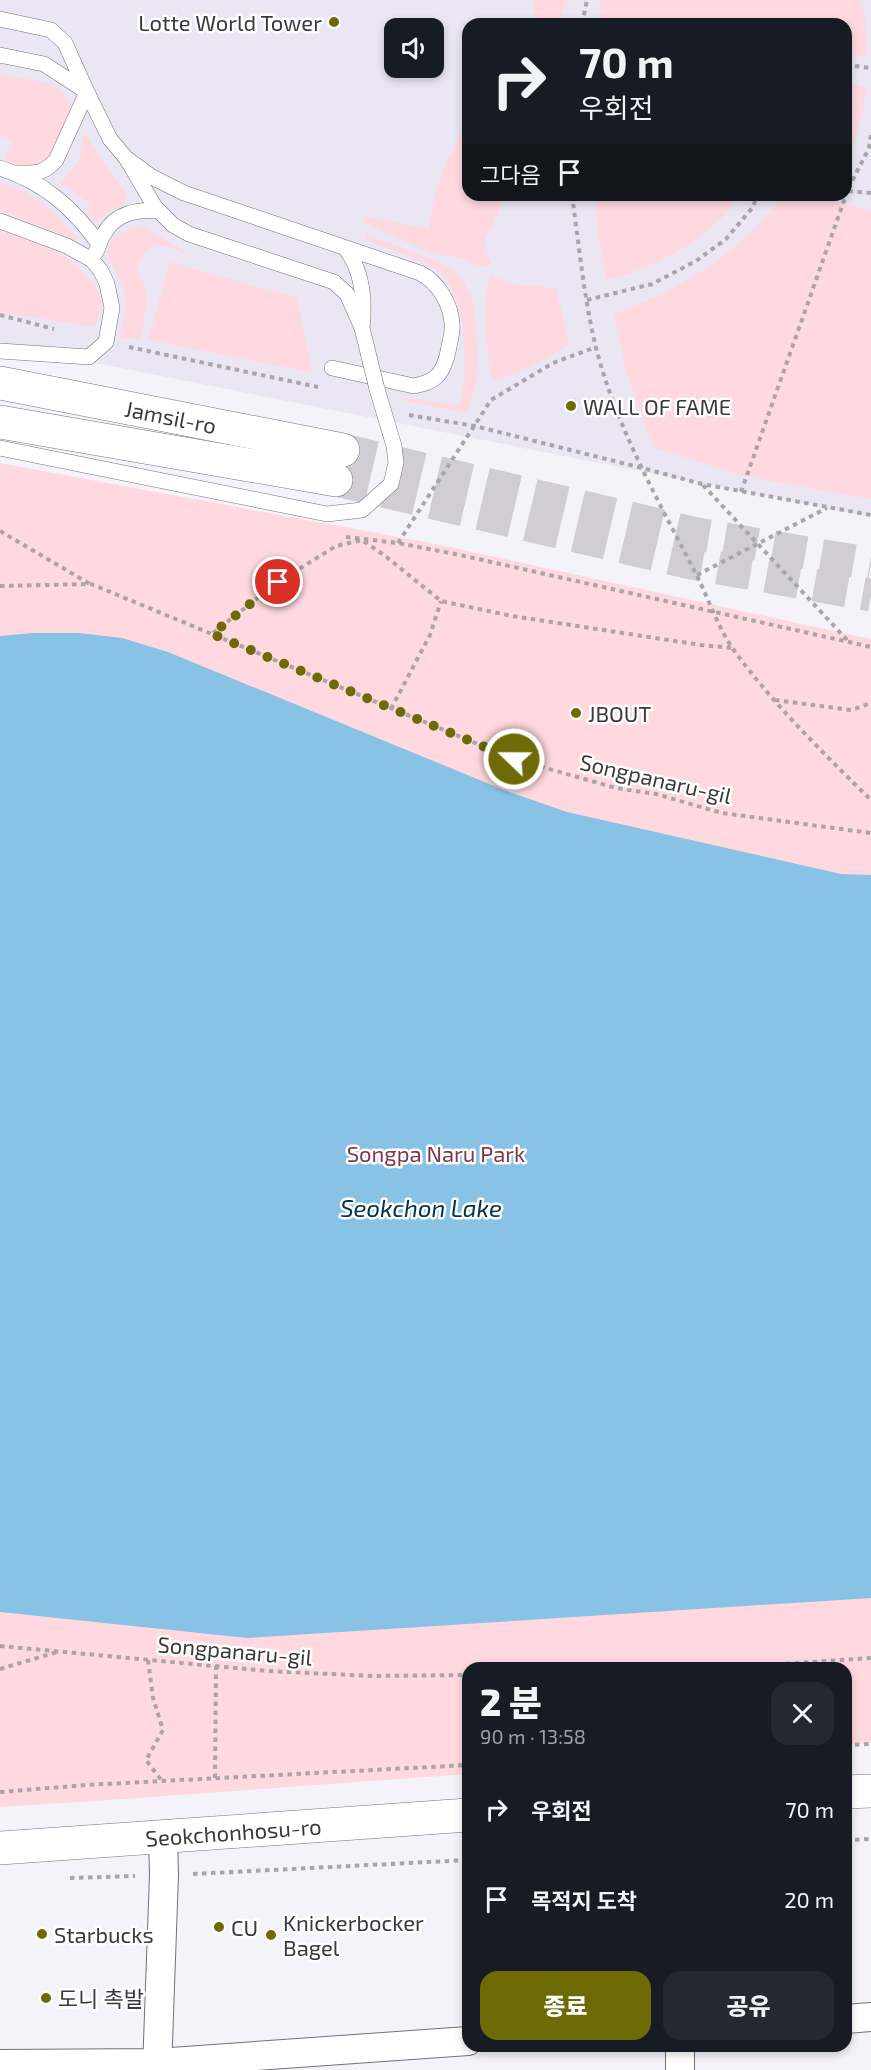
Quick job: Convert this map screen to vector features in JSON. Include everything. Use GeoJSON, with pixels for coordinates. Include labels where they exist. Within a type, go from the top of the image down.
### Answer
{"type":"FeatureCollection","features":[{"type":"Feature","properties":{"kind":"street","name":"Jamsil-ro"},"geometry":{"type":"LineString","coordinates":[[0,383],[339,465],[0,422]]}},
{"type":"Feature","properties":{"kind":"street"},"geometry":{"type":"LineString","coordinates":[[852,1792],[871,1791]]}},
{"type":"Feature","properties":{"kind":"street","name":"Seokchonhosu-ro"},"geometry":{"type":"LineString","coordinates":[[0,1848],[462,1815]]}},
{"type":"Feature","properties":{"kind":"street"},"geometry":{"type":"LineString","coordinates":[[157,2066],[164,1875],[163,1836]]}},
{"type":"Feature","properties":{"kind":"street"},"geometry":{"type":"LineString","coordinates":[[852,2019],[871,2017]]}},
{"type":"Feature","properties":{"kind":"street"},"geometry":{"type":"LineString","coordinates":[[0,2064],[157,2066],[462,2041]]}},
{"type":"Feature","properties":{"kind":"street"},"geometry":{"type":"LineString","coordinates":[[680,2052],[680,2070]]}},
{"type":"Feature","properties":{"kind":"lane"},"geometry":{"type":"LineString","coordinates":[[0,19],[51,30],[65,43],[110,139],[126,158],[144,191],[159,212],[173,225],[189,234],[334,282],[347,294],[362,328],[396,463],[391,484],[362,510],[327,514],[0,448]]}},
{"type":"Feature","properties":{"kind":"lane"},"geometry":{"type":"LineString","coordinates":[[0,55],[44,64],[87,92]]}},
{"type":"Feature","properties":{"kind":"lane"},"geometry":{"type":"LineString","coordinates":[[16,173],[38,173],[56,160],[87,92]]}},
{"type":"Feature","properties":{"kind":"lane"},"geometry":{"type":"LineString","coordinates":[[126,158],[152,177],[184,193],[426,276],[440,291],[447,303],[453,324],[448,352],[442,370],[437,376],[426,383],[414,386],[332,368]]}},
{"type":"Feature","properties":{"kind":"lane"},"geometry":{"type":"LineString","coordinates":[[0,168],[16,173],[43,188],[68,207],[88,228],[99,244]]}},
{"type":"Feature","properties":{"kind":"lane"},"geometry":{"type":"LineString","coordinates":[[92,260],[104,233],[118,219],[128,213],[159,212]]}},
{"type":"Feature","properties":{"kind":"lane"},"geometry":{"type":"LineString","coordinates":[[0,221],[67,246],[92,260],[101,271],[107,284],[112,308],[105,342],[89,357],[0,351]]}},
{"type":"Feature","properties":{"kind":"lane"},"geometry":{"type":"LineString","coordinates":[[346,249],[353,259],[362,283],[364,310],[362,328]]}},
{"type":"Feature","properties":{"kind":"path"},"geometry":{"type":"LineString","coordinates":[[583,18],[587,0]]}},
{"type":"Feature","properties":{"kind":"path"},"geometry":{"type":"LineString","coordinates":[[852,66],[871,68]]}},
{"type":"Feature","properties":{"kind":"path"},"geometry":{"type":"LineString","coordinates":[[852,181],[869,148],[871,135]]}},
{"type":"Feature","properties":{"kind":"path"},"geometry":{"type":"LineString","coordinates":[[852,193],[871,193]]}},
{"type":"Feature","properties":{"kind":"path"},"geometry":{"type":"LineString","coordinates":[[573,201],[596,347],[613,402],[642,468],[697,575],[712,611],[733,648],[774,700],[833,764],[871,800]]}},
{"type":"Feature","properties":{"kind":"path"},"geometry":{"type":"LineString","coordinates":[[587,300],[652,284],[696,261],[726,239],[756,201]]}},
{"type":"Feature","properties":{"kind":"path"},"geometry":{"type":"LineString","coordinates":[[741,492],[843,201]]}},
{"type":"Feature","properties":{"kind":"path"},"geometry":{"type":"LineString","coordinates":[[0,315],[55,329]]}},
{"type":"Feature","properties":{"kind":"path"},"geometry":{"type":"LineString","coordinates":[[126,346],[329,389]]}},
{"type":"Feature","properties":{"kind":"path"},"geometry":{"type":"LineString","coordinates":[[398,543],[491,400],[553,363],[596,347]]}},
{"type":"Feature","properties":{"kind":"path"},"geometry":{"type":"LineString","coordinates":[[406,415],[475,426],[702,484],[871,515]]}},
{"type":"Feature","properties":{"kind":"path"},"geometry":{"type":"LineString","coordinates":[[702,484],[849,642]]}},
{"type":"Feature","properties":{"kind":"path"},"geometry":{"type":"LineString","coordinates":[[697,575],[827,507]]}},
{"type":"Feature","properties":{"kind":"path"},"geometry":{"type":"LineString","coordinates":[[0,531],[91,584]]}},
{"type":"Feature","properties":{"kind":"path"},"geometry":{"type":"LineString","coordinates":[[338,536],[398,543],[870,645]]}},
{"type":"Feature","properties":{"kind":"path"},"geometry":{"type":"LineString","coordinates":[[212,634],[278,582],[336,546],[362,540],[441,601],[513,616],[733,648]]}},
{"type":"Feature","properties":{"kind":"path","name":"Songpanaru-gil"},"geometry":{"type":"LineString","coordinates":[[0,586],[91,584],[514,759],[616,788],[656,794],[722,813],[871,833]]}},
{"type":"Feature","properties":{"kind":"path"},"geometry":{"type":"LineString","coordinates":[[392,709],[430,635],[441,601]]}},
{"type":"Feature","properties":{"kind":"path"},"geometry":{"type":"LineString","coordinates":[[774,700],[851,710],[871,703]]}},
{"type":"Feature","properties":{"kind":"path","name":"Songpanaru-gil"},"geometry":{"type":"LineString","coordinates":[[0,1646],[268,1671],[372,1676],[462,1675]]}},
{"type":"Feature","properties":{"kind":"path"},"geometry":{"type":"LineString","coordinates":[[0,1668],[60,1651]]}},
{"type":"Feature","properties":{"kind":"path"},"geometry":{"type":"LineString","coordinates":[[812,1662],[871,1658]]}},
{"type":"Feature","properties":{"kind":"path"},"geometry":{"type":"LineString","coordinates":[[148,1660],[153,1698],[163,1730],[146,1760],[162,1781]]}},
{"type":"Feature","properties":{"kind":"path"},"geometry":{"type":"LineString","coordinates":[[215,1778],[216,1666]]}},
{"type":"Feature","properties":{"kind":"path"},"geometry":{"type":"LineString","coordinates":[[852,1745],[871,1744]]}},
{"type":"Feature","properties":{"kind":"path"},"geometry":{"type":"LineString","coordinates":[[0,1792],[462,1765]]}},
{"type":"Feature","properties":{"kind":"path"},"geometry":{"type":"LineString","coordinates":[[852,1840],[871,1839]]}},
{"type":"Feature","properties":{"kind":"path"},"geometry":{"type":"LineString","coordinates":[[58,1879],[462,1860]]}},
{"type":"Feature","properties":{"kind":"shaded area"},"geometry":{"type":"Polygon","coordinates":[[[0,0],[871,0],[871,517],[0,344],[0,0]]]}},
{"type":"Feature","properties":{"kind":"green space"},"geometry":{"type":"Polygon","coordinates":[[[533,0],[567,0],[561,18],[535,18],[533,0]]]}},
{"type":"Feature","properties":{"kind":"green space"},"geometry":{"type":"Polygon","coordinates":[[[601,0],[861,0],[865,17],[867,56],[852,55],[852,18],[599,18],[601,0]]]}},
{"type":"Feature","properties":{"kind":"green space"},"geometry":{"type":"Polygon","coordinates":[[[0,75],[46,83],[65,94],[70,103],[70,120],[58,156],[31,170],[4,163],[12,140],[0,135],[0,75]]]}},
{"type":"Feature","properties":{"kind":"green space"},"geometry":{"type":"Polygon","coordinates":[[[852,84],[867,88],[852,148],[852,84]]]}},
{"type":"Feature","properties":{"kind":"green space"},"geometry":{"type":"Polygon","coordinates":[[[462,130],[462,201],[502,201],[484,241],[490,266],[478,266],[462,258],[430,253],[364,222],[362,216],[429,229],[435,192],[462,130]]]}},
{"type":"Feature","properties":{"kind":"green space"},"geometry":{"type":"Polygon","coordinates":[[[85,132],[127,195],[125,204],[103,215],[96,224],[88,213],[90,205],[70,188],[60,184],[78,163],[85,132]]]}},
{"type":"Feature","properties":{"kind":"green space"},"geometry":{"type":"Polygon","coordinates":[[[0,182],[27,193],[41,202],[72,232],[77,238],[76,241],[0,210],[0,182]]]}},
{"type":"Feature","properties":{"kind":"green space"},"geometry":{"type":"Polygon","coordinates":[[[596,201],[735,202],[724,216],[695,241],[659,261],[623,276],[606,280],[596,201]]]}},
{"type":"Feature","properties":{"kind":"green space"},"geometry":{"type":"Polygon","coordinates":[[[783,201],[831,201],[871,211],[871,499],[739,475],[653,447],[626,371],[614,314],[668,292],[719,260],[750,233],[778,203],[783,201]]]}},
{"type":"Feature","properties":{"kind":"green space"},"geometry":{"type":"Polygon","coordinates":[[[138,226],[194,257],[164,246],[152,247],[142,256],[136,268],[146,289],[147,300],[141,340],[120,337],[125,314],[125,296],[122,282],[108,254],[108,247],[115,238],[138,226]]]}},
{"type":"Feature","properties":{"kind":"green space"},"geometry":{"type":"Polygon","coordinates":[[[0,231],[60,254],[84,272],[103,301],[95,327],[0,312],[0,231]]]}},
{"type":"Feature","properties":{"kind":"green space"},"geometry":{"type":"Polygon","coordinates":[[[365,234],[439,262],[455,271],[465,284],[472,297],[475,313],[478,378],[467,413],[405,401],[406,398],[460,406],[464,375],[464,338],[458,303],[451,288],[436,270],[410,256],[372,243],[366,239],[365,234]]]}},
{"type":"Feature","properties":{"kind":"green space"},"geometry":{"type":"Polygon","coordinates":[[[170,262],[297,298],[312,372],[148,340],[170,262]]]}},
{"type":"Feature","properties":{"kind":"green space"},"geometry":{"type":"Polygon","coordinates":[[[491,276],[517,285],[556,288],[568,339],[568,345],[549,356],[523,370],[493,381],[485,315],[491,276]]]}},
{"type":"Feature","properties":{"kind":"green space","name":"Seokchon Lake"},"geometry":{"type":"Polygon","coordinates":[[[0,463],[431,543],[871,639],[871,1743],[852,1745],[852,1662],[462,1662],[462,1774],[0,1807],[0,463]]]}},
{"type":"Feature","properties":{"kind":"water","name":"Seokchon Lake"},"geometry":{"type":"Polygon","coordinates":[[[79,633],[122,638],[168,652],[504,790],[567,812],[841,874],[871,875],[871,1598],[247,1638],[0,1612],[0,636],[79,633]]]}},
{"type":"Feature","properties":{"kind":"tunnel"},"geometry":{"type":"LineString","coordinates":[[343,450],[697,534],[871,564]]}},
{"type":"Feature","properties":{"kind":"tunnel"},"geometry":{"type":"LineString","coordinates":[[336,480],[691,563],[871,595]]}},
{"type":"Feature","properties":{"kind":"place","name":"Lotte World Tower"},"geometry":{"type":"Point","coordinates":[334,22]}},
{"type":"Feature","properties":{"kind":"place","name":"WALL OF FAME"},"geometry":{"type":"Point","coordinates":[571,406]}},
{"type":"Feature","properties":{"kind":"place","name":"JBOUT"},"geometry":{"type":"Point","coordinates":[576,713]}},
{"type":"Feature","properties":{"kind":"place","name":"CU"},"geometry":{"type":"Point","coordinates":[219,1927]}},
{"type":"Feature","properties":{"kind":"place","name":"Starbucks"},"geometry":{"type":"Point","coordinates":[42,1934]}},
{"type":"Feature","properties":{"kind":"place","name":"Knickerbocker Bagel"},"geometry":{"type":"Point","coordinates":[271,1935]}},
{"type":"Feature","properties":{"kind":"place","name":"도니 촉발"},"geometry":{"type":"Point","coordinates":[46,1998]}},
{"type":"Feature","properties":{"kind":"route"},"geometry":{"type":"LineString","coordinates":[[278,582],[212,634],[514,759]]}},
{"type":"Feature","properties":{"kind":"park label","name":"Songpa Naru Park"},"geometry":{"type":"Point","coordinates":[436,1153]}}]}
